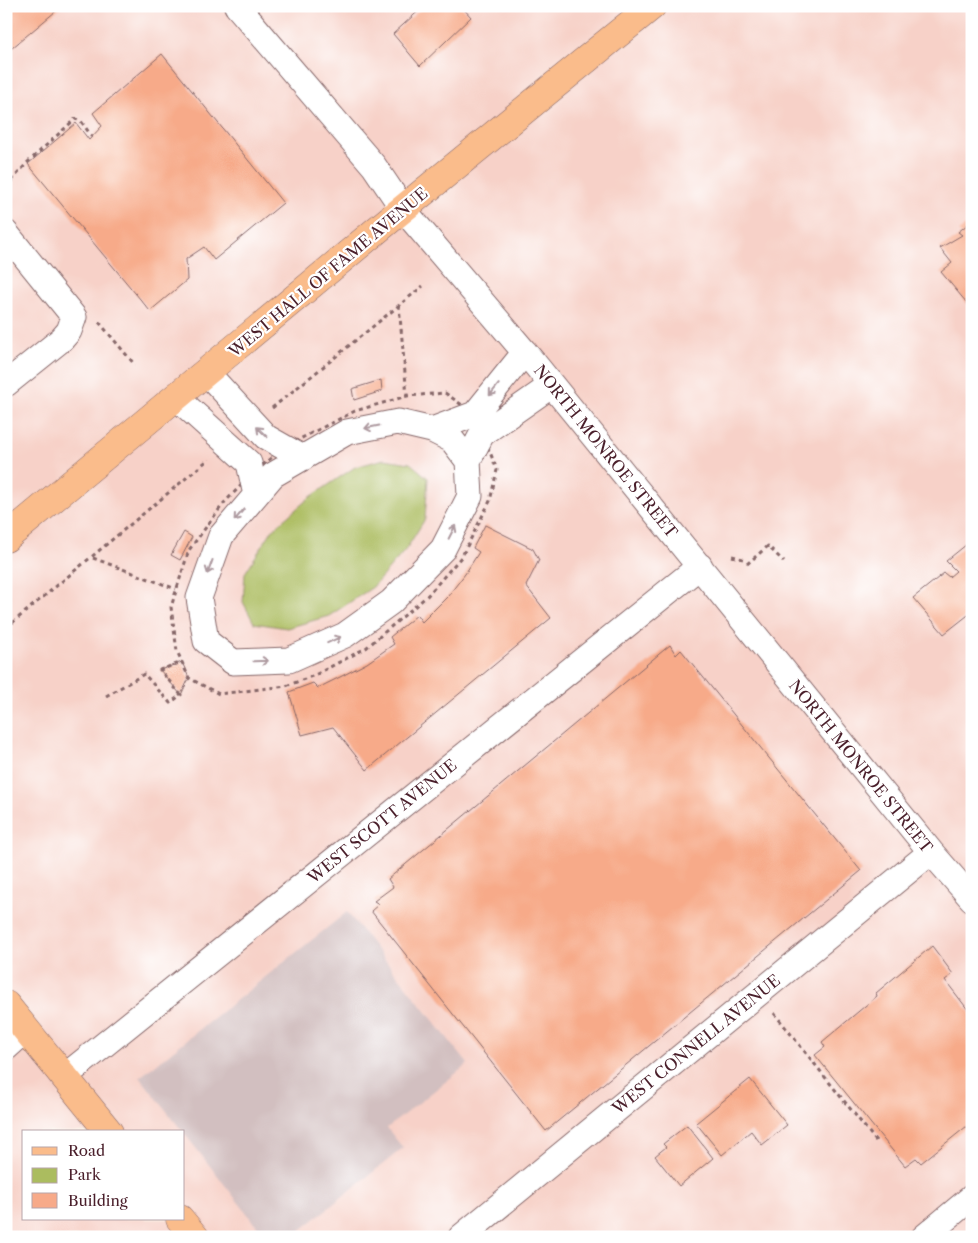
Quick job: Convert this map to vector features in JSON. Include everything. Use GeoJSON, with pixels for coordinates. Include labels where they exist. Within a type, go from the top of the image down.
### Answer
{"type":"FeatureCollection","features":[{"type":"Feature","properties":{"kind":"main road","name":"WEST HALL OF FAME AVENUE"},"geometry":{"type":"LineString","coordinates":[[6,538],[403,209],[652,6]]}},
{"type":"Feature","properties":{"kind":"main road"},"geometry":{"type":"LineString","coordinates":[[6,1005],[107,1130]]}},
{"type":"Feature","properties":{"kind":"main road"},"geometry":{"type":"LineString","coordinates":[[181,1220],[194,1237]]}},
{"type":"Feature","properties":{"kind":"street","name":"NORTH MONROE STREET"},"geometry":{"type":"LineString","coordinates":[[237,6],[374,166],[403,209],[525,352],[931,852],[972,899]]}},
{"type":"Feature","properties":{"kind":"street"},"geometry":{"type":"LineString","coordinates":[[6,233],[74,317],[69,330],[62,339],[6,384]]}},
{"type":"Feature","properties":{"kind":"street"},"geometry":{"type":"LineString","coordinates":[[468,461],[452,440],[432,430],[398,422],[347,432],[293,452],[273,475],[254,484],[221,536],[199,598],[206,641],[234,662],[289,660],[345,635],[391,602],[443,549],[470,496],[468,461],[479,424],[525,352]]}},
{"type":"Feature","properties":{"kind":"street"},"geometry":{"type":"LineString","coordinates":[[206,373],[266,437],[293,452]]}},
{"type":"Feature","properties":{"kind":"street"},"geometry":{"type":"LineString","coordinates":[[432,430],[479,424],[552,385]]}},
{"type":"Feature","properties":{"kind":"street"},"geometry":{"type":"LineString","coordinates":[[177,398],[249,463],[254,484]]}},
{"type":"Feature","properties":{"kind":"street","name":"WEST SCOTT AVENUE"},"geometry":{"type":"LineString","coordinates":[[64,1077],[700,566]]}},
{"type":"Feature","properties":{"kind":"street","name":"WEST CONNELL AVENUE"},"geometry":{"type":"LineString","coordinates":[[461,1237],[931,852]]}},
{"type":"Feature","properties":{"kind":"street"},"geometry":{"type":"LineString","coordinates":[[6,1048],[26,1030]]}},
{"type":"Feature","properties":{"kind":"street"},"geometry":{"type":"LineString","coordinates":[[924,1237],[972,1197]]}},
{"type":"Feature","properties":{"kind":"path"},"geometry":{"type":"LineString","coordinates":[[6,187],[27,163],[75,119],[81,121],[92,137]]}},
{"type":"Feature","properties":{"kind":"path"},"geometry":{"type":"LineString","coordinates":[[399,305],[407,396]]}},
{"type":"Feature","properties":{"kind":"path"},"geometry":{"type":"LineString","coordinates":[[72,322],[95,318],[135,365]]}},
{"type":"Feature","properties":{"kind":"path"},"geometry":{"type":"LineString","coordinates":[[445,393],[479,424],[497,470],[490,501],[462,556],[427,596],[366,648],[314,675],[286,686],[220,694],[189,678],[177,651],[171,607],[189,550],[224,503],[254,484],[293,452],[356,412],[407,396],[445,393]]}},
{"type":"Feature","properties":{"kind":"path"},"geometry":{"type":"LineString","coordinates":[[747,564],[768,546],[784,562]]}},
{"type":"Feature","properties":{"kind":"path"},"geometry":{"type":"LineString","coordinates":[[732,556],[743,559]]}},
{"type":"Feature","properties":{"kind":"path"},"geometry":{"type":"LineString","coordinates":[[92,558],[176,589]]}},
{"type":"Feature","properties":{"kind":"path"},"geometry":{"type":"LineString","coordinates":[[106,696],[144,674],[170,702],[181,695],[160,670],[182,662]]}},
{"type":"Feature","properties":{"kind":"path"},"geometry":{"type":"LineString","coordinates":[[772,1011],[876,1140]]}},
{"type":"Feature","properties":{"kind":"shaded area"},"geometry":{"type":"Polygon","coordinates":[[[6,6],[972,6],[972,1237],[6,1237],[6,6]]]}},
{"type":"Feature","properties":{"kind":"shaded area"},"geometry":{"type":"Polygon","coordinates":[[[347,912],[468,1064],[387,1128],[403,1148],[292,1237],[273,1237],[266,1227],[261,1231],[185,1134],[185,1130],[182,1130],[140,1077],[347,912]]]}},
{"type":"Feature","properties":{"kind":"green space"},"geometry":{"type":"Polygon","coordinates":[[[384,459],[410,463],[428,478],[425,519],[407,548],[373,587],[329,616],[287,628],[254,623],[243,602],[245,573],[273,529],[309,498],[355,467],[384,459]]]}},
{"type":"Feature","properties":{"kind":"building"},"geometry":{"type":"Polygon","coordinates":[[[6,6],[62,6],[6,53],[6,6]]]}},
{"type":"Feature","properties":{"kind":"building"},"geometry":{"type":"Polygon","coordinates":[[[424,6],[461,6],[471,17],[420,66],[393,34],[424,6]]]}},
{"type":"Feature","properties":{"kind":"building"},"geometry":{"type":"Polygon","coordinates":[[[162,54],[283,203],[214,260],[204,247],[186,259],[187,280],[150,311],[28,164],[76,123],[89,140],[102,126],[93,113],[162,54]]]}},
{"type":"Feature","properties":{"kind":"building"},"geometry":{"type":"Polygon","coordinates":[[[972,221],[972,309],[941,272],[952,263],[940,248],[962,235],[958,232],[972,221]]]}},
{"type":"Feature","properties":{"kind":"building"},"geometry":{"type":"Polygon","coordinates":[[[381,380],[382,391],[354,400],[352,389],[381,380]]]}},
{"type":"Feature","properties":{"kind":"building"},"geometry":{"type":"Polygon","coordinates":[[[485,525],[533,549],[539,560],[526,586],[551,618],[367,770],[333,727],[302,735],[289,692],[313,683],[318,688],[367,663],[394,644],[390,637],[417,615],[422,622],[448,596],[465,574],[479,552],[473,548],[485,525]]]}},
{"type":"Feature","properties":{"kind":"building"},"geometry":{"type":"Polygon","coordinates":[[[184,532],[192,537],[180,560],[171,555],[184,532]]]}},
{"type":"Feature","properties":{"kind":"building"},"geometry":{"type":"Polygon","coordinates":[[[972,540],[972,612],[944,634],[913,598],[944,573],[949,577],[956,571],[946,561],[972,540]]]}},
{"type":"Feature","properties":{"kind":"building"},"geometry":{"type":"Polygon","coordinates":[[[670,645],[676,655],[681,650],[861,871],[546,1131],[371,911],[379,904],[374,901],[393,887],[388,879],[670,645]]]}},
{"type":"Feature","properties":{"kind":"building"},"geometry":{"type":"Polygon","coordinates":[[[182,662],[189,678],[181,695],[160,670],[182,662]]]}},
{"type":"Feature","properties":{"kind":"building"},"geometry":{"type":"Polygon","coordinates":[[[932,946],[953,974],[945,980],[972,1015],[972,1122],[921,1163],[916,1158],[905,1166],[815,1055],[825,1047],[822,1042],[877,996],[876,993],[932,946]]]}},
{"type":"Feature","properties":{"kind":"building"},"geometry":{"type":"Polygon","coordinates":[[[750,1079],[787,1125],[762,1145],[751,1131],[722,1155],[696,1123],[750,1079]]]}},
{"type":"Feature","properties":{"kind":"building"},"geometry":{"type":"Polygon","coordinates":[[[687,1125],[713,1158],[679,1186],[655,1156],[666,1147],[663,1144],[687,1125]]]}}]}
